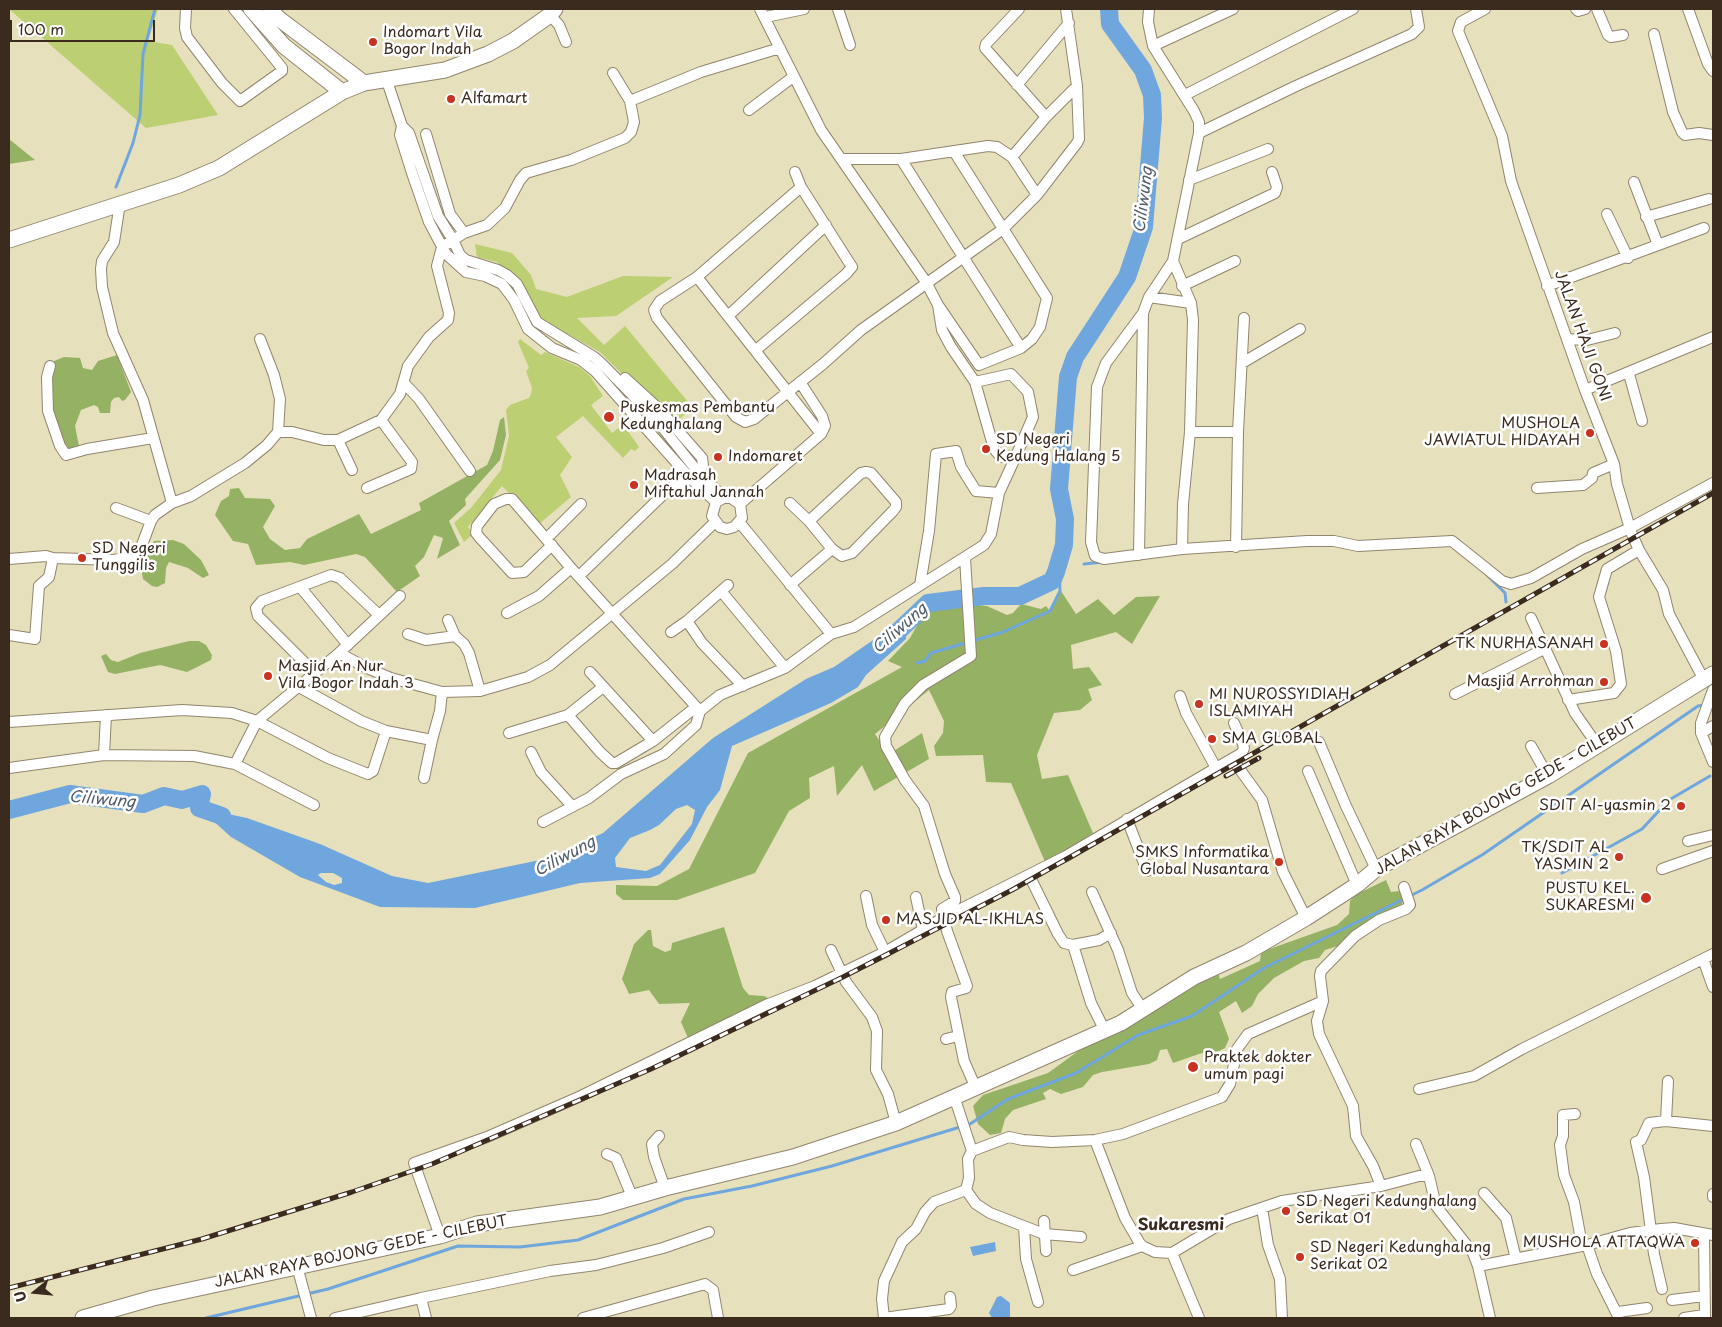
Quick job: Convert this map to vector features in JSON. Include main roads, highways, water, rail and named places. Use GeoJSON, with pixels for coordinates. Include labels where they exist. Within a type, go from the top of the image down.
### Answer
{"type":"FeatureCollection","features":[{"type":"Feature","properties":{"kind":"main road"},"geometry":{"type":"LineString","coordinates":[[251,9],[280,53],[316,73],[342,92]]}},
{"type":"Feature","properties":{"kind":"main road"},"geometry":{"type":"LineString","coordinates":[[270,9],[278,18],[364,83]]}},
{"type":"Feature","properties":{"kind":"main road"},"geometry":{"type":"LineString","coordinates":[[9,240],[179,185],[219,168],[342,92],[364,83],[386,78],[445,70],[488,54],[513,41],[552,12]]}},
{"type":"Feature","properties":{"kind":"main road"},"geometry":{"type":"LineString","coordinates":[[316,73],[329,56]]}},
{"type":"Feature","properties":{"kind":"main road","name":"JALAN RAYA BOJONG GEDE - CILEBUT"},"geometry":{"type":"LineString","coordinates":[[83,1318],[153,1298],[440,1236],[478,1224],[556,1214],[633,1199],[665,1188],[793,1157],[896,1123],[955,1101],[975,1086],[1105,1031],[1194,977],[1246,953],[1306,918],[1357,886],[1376,869],[1548,776],[1710,684]]}},
{"type":"Feature","properties":{"kind":"water"},"geometry":{"type":"Polygon","coordinates":[[[898,623],[907,625],[906,639],[866,675],[858,687],[831,703],[732,746],[720,790],[707,807],[690,840],[660,874],[650,878],[580,883],[475,908],[380,907],[300,877],[231,837],[199,808],[247,818],[320,844],[392,876],[428,883],[550,858],[603,833],[713,738],[806,679],[834,667],[898,623]],[[687,805],[676,809],[659,825],[630,838],[615,858],[616,867],[646,871],[660,865],[692,824],[695,810],[687,805]],[[321,873],[318,875],[326,882],[334,885],[342,883],[342,878],[333,873],[321,873]]]}},
{"type":"Feature","properties":{"kind":"water"},"geometry":{"type":"Polygon","coordinates":[[[995,1242],[996,1251],[973,1256],[970,1247],[995,1242]]]}},
{"type":"Feature","properties":{"kind":"water"},"geometry":{"type":"Polygon","coordinates":[[[1001,1296],[1010,1303],[1010,1318],[992,1318],[989,1313],[997,1297],[1001,1296]]]}},
{"type":"Feature","properties":{"kind":"waterway"},"geometry":{"type":"LineString","coordinates":[[116,187],[133,143],[140,115],[143,54],[155,9]]}},
{"type":"Feature","properties":{"kind":"waterway","name":"Ciliwung"},"geometry":{"type":"LineString","coordinates":[[889,640],[928,603],[984,596],[1020,596],[1052,581],[1056,572],[1064,545],[1065,519],[1059,489],[1068,377],[1075,357],[1127,277],[1144,227],[1153,118],[1152,95],[1143,70],[1110,24],[1109,9]]}},
{"type":"Feature","properties":{"kind":"waterway"},"geometry":{"type":"LineString","coordinates":[[1084,564],[1103,562]]}},
{"type":"Feature","properties":{"kind":"waterway","name":"Ciliwung"},"geometry":{"type":"LineString","coordinates":[[917,663],[925,661],[931,653],[1003,632],[1050,611],[1060,591],[1059,563]]}},
{"type":"Feature","properties":{"kind":"waterway"},"geometry":{"type":"LineString","coordinates":[[1486,574],[1505,593],[1506,602]]}},
{"type":"Feature","properties":{"kind":"waterway"},"geometry":{"type":"LineString","coordinates":[[206,1318],[328,1289],[458,1246],[520,1247],[578,1240],[684,1199],[752,1186],[832,1166],[970,1124],[1008,1099],[1076,1073],[1138,1035],[1192,1016],[1264,968],[1422,890],[1482,855],[1698,706],[1705,705]]}},
{"type":"Feature","properties":{"kind":"waterway"},"geometry":{"type":"LineString","coordinates":[[1562,873],[1642,829],[1669,800],[1710,776]]}},
{"type":"Feature","properties":{"kind":"waterway","name":"Ciliwung"},"geometry":{"type":"LineString","coordinates":[[9,810],[70,794],[143,804],[164,796],[182,800],[202,794],[199,808],[222,816]]}},
{"type":"Feature","properties":{"kind":"railway"},"geometry":{"type":"LineString","coordinates":[[9,1288],[202,1239],[352,1192],[432,1164],[651,1069],[843,977],[1012,890],[1713,493]]}},
{"type":"Feature","properties":{"kind":"railway"},"geometry":{"type":"LineString","coordinates":[[1226,776],[1259,758]]}},
{"type":"Feature","properties":{"kind":"place","name":"Indomart Vila Bogor Indah"},"geometry":{"type":"Point","coordinates":[373,42]}},
{"type":"Feature","properties":{"kind":"place","name":"Alfamart"},"geometry":{"type":"Point","coordinates":[451,99]}},
{"type":"Feature","properties":{"kind":"place","name":"Puskesmas Pembantu Kedunghalang"},"geometry":{"type":"Point","coordinates":[609,417]}},
{"type":"Feature","properties":{"kind":"place","name":"MUSHOLA JAWIATUL HIDAYAH"},"geometry":{"type":"Point","coordinates":[1590,433]}},
{"type":"Feature","properties":{"kind":"place","name":"SD Negeri Kedung Halang 5"},"geometry":{"type":"Point","coordinates":[986,449]}},
{"type":"Feature","properties":{"kind":"place","name":"Indomaret"},"geometry":{"type":"Point","coordinates":[718,457]}},
{"type":"Feature","properties":{"kind":"place","name":"Madrasah Miftahul Jannah"},"geometry":{"type":"Point","coordinates":[634,485]}},
{"type":"Feature","properties":{"kind":"place","name":"SD Negeri Tunggilis"},"geometry":{"type":"Point","coordinates":[82,558]}},
{"type":"Feature","properties":{"kind":"place","name":"TK NURHASANAH"},"geometry":{"type":"Point","coordinates":[1604,644]}},
{"type":"Feature","properties":{"kind":"place","name":"Masjid An Nur Vila Bogor Indah 3"},"geometry":{"type":"Point","coordinates":[268,676]}},
{"type":"Feature","properties":{"kind":"place","name":"Masjid Arrohman"},"geometry":{"type":"Point","coordinates":[1604,682]}},
{"type":"Feature","properties":{"kind":"place","name":"MI NUROSSYIDIAH ISLAMIYAH"},"geometry":{"type":"Point","coordinates":[1199,704]}},
{"type":"Feature","properties":{"kind":"place","name":"SMA GLOBAL"},"geometry":{"type":"Point","coordinates":[1212,739]}},
{"type":"Feature","properties":{"kind":"place","name":"SDIT Al-yasmin 2"},"geometry":{"type":"Point","coordinates":[1681,806]}},
{"type":"Feature","properties":{"kind":"place","name":"TK/SDIT AL YASMIN 2"},"geometry":{"type":"Point","coordinates":[1619,857]}},
{"type":"Feature","properties":{"kind":"place","name":"SMKS Informatika Global Nusantara"},"geometry":{"type":"Point","coordinates":[1279,862]}},
{"type":"Feature","properties":{"kind":"place","name":"PUSTU KEL. SUKARESMI"},"geometry":{"type":"Point","coordinates":[1646,898]}},
{"type":"Feature","properties":{"kind":"place","name":"MASJID AL-IKHLAS"},"geometry":{"type":"Point","coordinates":[886,920]}},
{"type":"Feature","properties":{"kind":"place","name":"Praktek dokter umum pagi"},"geometry":{"type":"Point","coordinates":[1193,1067]}},
{"type":"Feature","properties":{"kind":"place","name":"SD Negeri Kedunghalang Serikat 01"},"geometry":{"type":"Point","coordinates":[1286,1211]}},
{"type":"Feature","properties":{"kind":"place","name":"MUSHOLA ATTAQWA"},"geometry":{"type":"Point","coordinates":[1695,1243]}},
{"type":"Feature","properties":{"kind":"place","name":"SD Negeri Kedunghalang Serikat 02"},"geometry":{"type":"Point","coordinates":[1300,1257]}},
{"type":"Feature","properties":{"kind":"district","name":"Sukaresmi"},"geometry":{"type":"Point","coordinates":[1181,1226]}}]}
